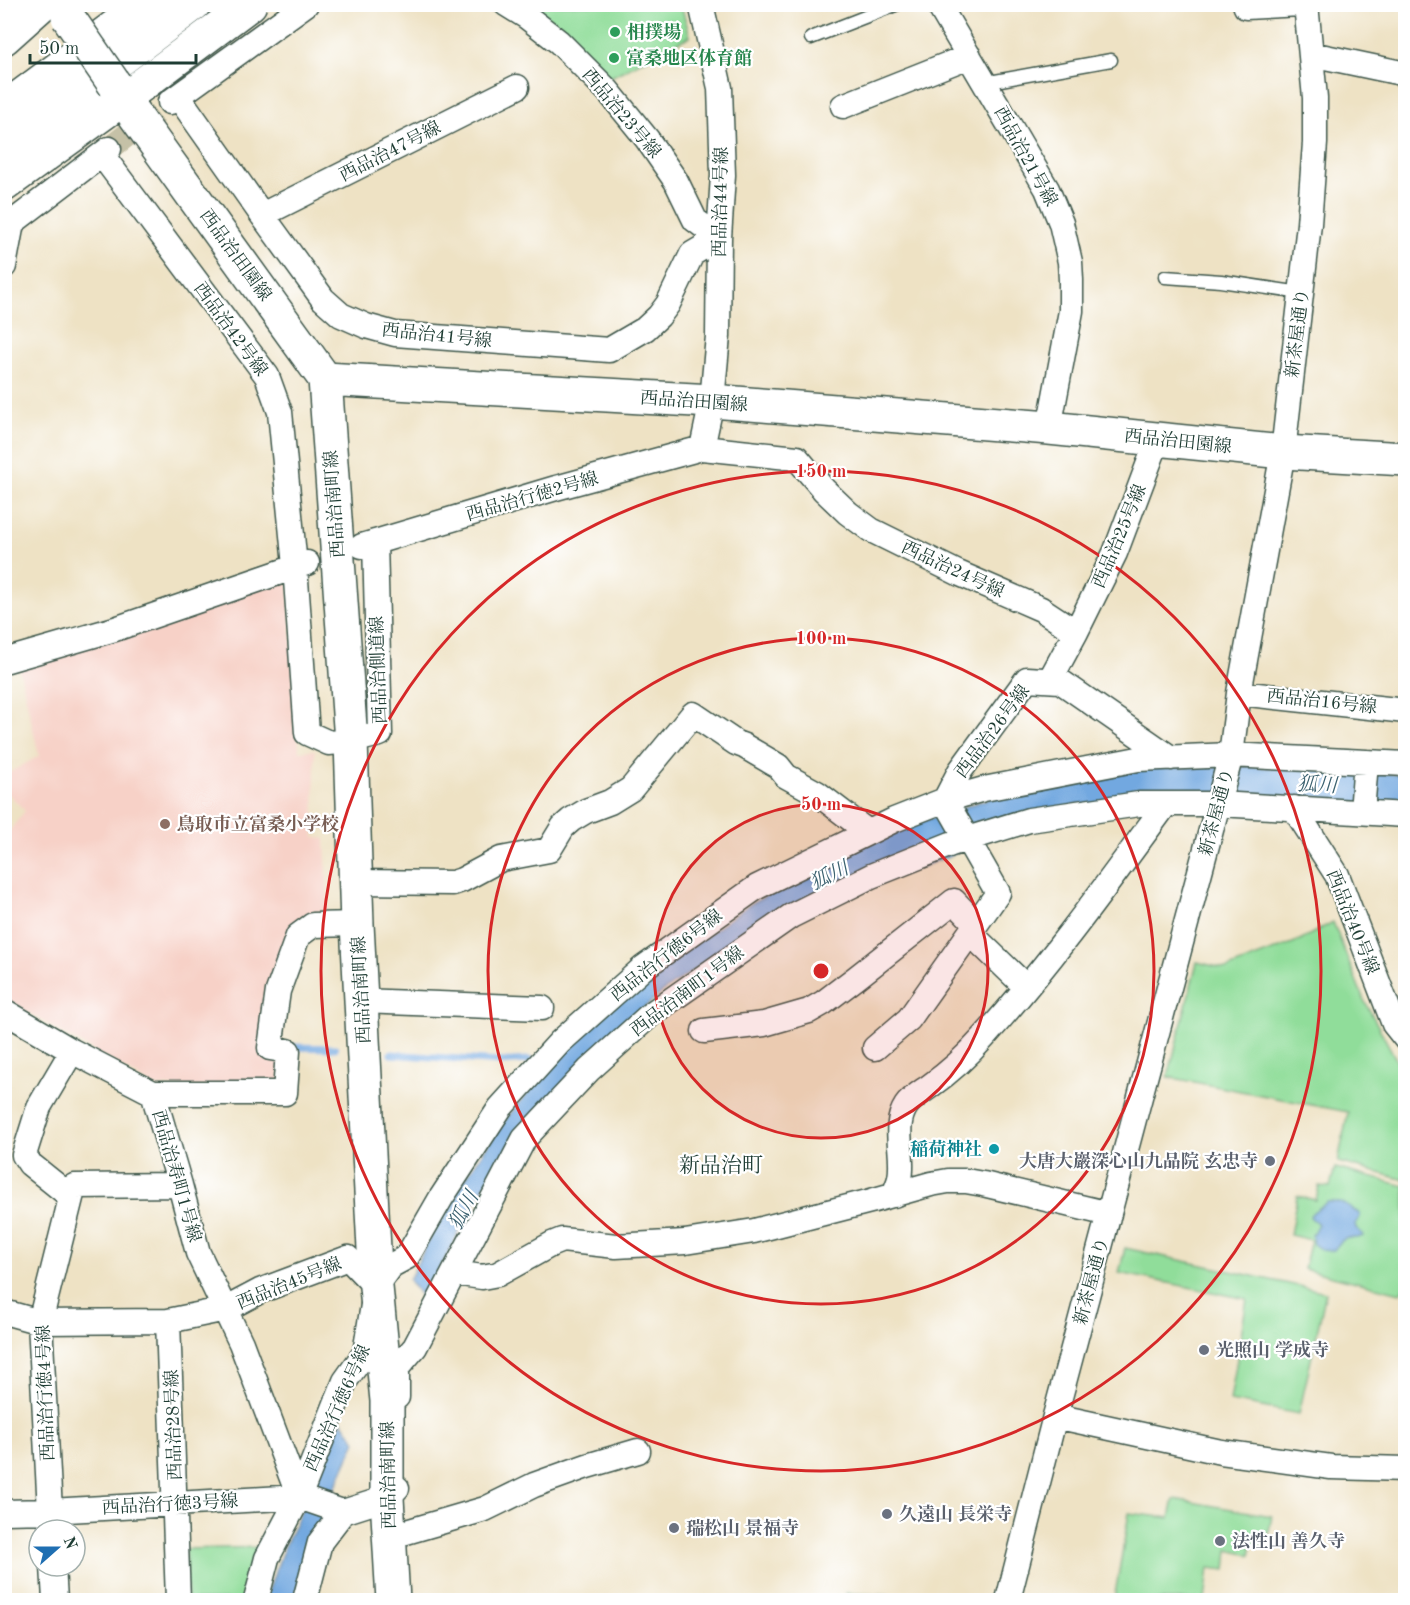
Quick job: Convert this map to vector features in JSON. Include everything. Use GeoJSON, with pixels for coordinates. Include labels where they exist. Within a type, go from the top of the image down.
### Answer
{"type":"FeatureCollection","features":[{"type":"Feature","properties":{"kind":"street"},"geometry":{"type":"LineString","coordinates":[[4,109],[145,4]]}},
{"type":"Feature","properties":{"kind":"street"},"geometry":{"type":"LineString","coordinates":[[4,147],[194,4]]}},
{"type":"Feature","properties":{"kind":"street"},"geometry":{"type":"LineString","coordinates":[[4,185],[119,92],[250,4]]}},
{"type":"Feature","properties":{"kind":"street","name":"西品治41号線"},"geometry":{"type":"LineString","coordinates":[[306,4],[174,99],[324,299],[340,315],[366,326],[395,334],[609,350],[645,329],[659,316],[668,304],[692,254],[719,238]]}},
{"type":"Feature","properties":{"kind":"street","name":"西品治23号線"},"geometry":{"type":"LineString","coordinates":[[506,4],[559,42],[608,91],[647,139],[676,181],[695,220],[719,238]]}},
{"type":"Feature","properties":{"kind":"street","name":"西品治44号線"},"geometry":{"type":"LineString","coordinates":[[701,4],[720,88],[723,175],[719,238],[718,336],[712,401]]}},
{"type":"Feature","properties":{"kind":"street","name":"西品治21号線"},"geometry":{"type":"LineString","coordinates":[[938,4],[1047,189],[1061,223],[1070,262],[1071,311],[1049,428]]}},
{"type":"Feature","properties":{"kind":"street"},"geometry":{"type":"LineString","coordinates":[[1245,4],[1246,7],[1301,4]]}},
{"type":"Feature","properties":{"kind":"street","name":"新茶屋通り"},"geometry":{"type":"LineString","coordinates":[[1008,1600],[1231,755],[1239,693],[1283,452],[1309,224],[1315,143],[1315,98],[1306,4]]}},
{"type":"Feature","properties":{"kind":"street"},"geometry":{"type":"LineString","coordinates":[[4,38],[57,9]]}},
{"type":"Feature","properties":{"kind":"street","name":"西品治田園線"},"geometry":{"type":"LineString","coordinates":[[57,9],[325,379],[712,401],[1049,428],[1283,452],[1406,459]]}},
{"type":"Feature","properties":{"kind":"street"},"geometry":{"type":"LineString","coordinates":[[1311,54],[1406,74]]}},
{"type":"Feature","properties":{"kind":"street"},"geometry":{"type":"LineString","coordinates":[[843,106],[969,56]]}},
{"type":"Feature","properties":{"kind":"street","name":"西品治47号線"},"geometry":{"type":"LineString","coordinates":[[262,215],[517,87]]}},
{"type":"Feature","properties":{"kind":"street","name":"西品治42号線"},"geometry":{"type":"LineString","coordinates":[[8,226],[106,152],[267,376],[280,412],[301,565]]}},
{"type":"Feature","properties":{"kind":"street"},"geometry":{"type":"LineString","coordinates":[[4,266],[8,226]]}},
{"type":"Feature","properties":{"kind":"street","name":"西品治南町線"},"geometry":{"type":"LineString","coordinates":[[325,379],[351,741],[357,924],[376,1287],[387,1401],[387,1498],[393,1600]]}},
{"type":"Feature","properties":{"kind":"street"},"geometry":{"type":"LineString","coordinates":[[702,448],[712,401]]}},
{"type":"Feature","properties":{"kind":"street","name":"西品治25号線"},"geometry":{"type":"LineString","coordinates":[[1076,632],[1115,553],[1158,439]]}},
{"type":"Feature","properties":{"kind":"street","name":"西品治行徳2号線"},"geometry":{"type":"LineString","coordinates":[[368,544],[556,488],[702,448]]}},
{"type":"Feature","properties":{"kind":"street","name":"西品治24号線"},"geometry":{"type":"LineString","coordinates":[[702,448],[797,458],[824,490],[848,513],[872,530],[958,573],[1041,609],[1076,632]]}},
{"type":"Feature","properties":{"kind":"street","name":"西品治側道線"},"geometry":{"type":"LineString","coordinates":[[301,565],[307,733],[329,743],[351,741],[380,734],[368,544]]}},
{"type":"Feature","properties":{"kind":"street"},"geometry":{"type":"LineString","coordinates":[[4,661],[115,629],[301,565]]}},
{"type":"Feature","properties":{"kind":"street"},"geometry":{"type":"LineString","coordinates":[[1076,632],[1050,680],[1060,681],[1170,758]]}},
{"type":"Feature","properties":{"kind":"street","name":"西品治26号線"},"geometry":{"type":"LineString","coordinates":[[947,804],[960,771],[1027,679],[1050,680]]}},
{"type":"Feature","properties":{"kind":"street","name":"西品治16号線"},"geometry":{"type":"LineString","coordinates":[[1239,693],[1406,711]]}},
{"type":"Feature","properties":{"kind":"street"},"geometry":{"type":"LineString","coordinates":[[356,882],[453,883],[501,859],[549,850],[563,827],[571,820],[586,811],[610,802],[631,789],[693,714],[736,743],[778,766],[786,776],[817,793],[868,832]]}},
{"type":"Feature","properties":{"kind":"street","name":"西品治行徳6号線"},"geometry":{"type":"LineString","coordinates":[[256,1600],[267,1558],[302,1498],[345,1381],[365,1353],[376,1287],[392,1265],[407,1257],[441,1198],[500,1108],[560,1042],[643,969],[757,887],[894,820],[947,804],[984,789],[1138,759],[1231,755],[1406,764]]}},
{"type":"Feature","properties":{"kind":"street"},"geometry":{"type":"LineString","coordinates":[[1362,812],[1366,762]]}},
{"type":"Feature","properties":{"kind":"street"},"geometry":{"type":"LineString","coordinates":[[875,1048],[909,1019],[998,893],[947,804]]}},
{"type":"Feature","properties":{"kind":"street","name":"西品治南町1号線"},"geometry":{"type":"LineString","coordinates":[[387,1498],[398,1489],[397,1368],[415,1347],[524,1139],[589,1070],[651,1014],[791,916],[871,876],[964,836],[1029,820],[1139,804],[1219,804],[1406,815]]}},
{"type":"Feature","properties":{"kind":"street"},"geometry":{"type":"LineString","coordinates":[[894,1195],[900,1177],[900,1119],[906,1106],[914,1097],[958,1064],[983,1038],[1078,924],[1166,804]]}},
{"type":"Feature","properties":{"kind":"street","name":"西品治40号線"},"geometry":{"type":"LineString","coordinates":[[1294,808],[1337,874],[1394,1024],[1406,1039]]}},
{"type":"Feature","properties":{"kind":"street"},"geometry":{"type":"LineString","coordinates":[[704,1031],[764,1024],[808,1011],[823,1003],[954,901],[973,928],[1026,987]]}},
{"type":"Feature","properties":{"kind":"street","name":"西品治寿町1号線"},"geometry":{"type":"LineString","coordinates":[[302,1498],[242,1343],[198,1253],[153,1093],[285,1094],[288,1051],[270,1048],[278,991],[298,936],[313,925],[357,924]]}},
{"type":"Feature","properties":{"kind":"street"},"geometry":{"type":"LineString","coordinates":[[361,1001],[542,1008]]}},
{"type":"Feature","properties":{"kind":"street"},"geometry":{"type":"LineString","coordinates":[[4,1011],[72,1051],[153,1093]]}},
{"type":"Feature","properties":{"kind":"street"},"geometry":{"type":"LineString","coordinates":[[72,1051],[39,1107],[24,1155],[30,1164],[71,1197],[74,1186],[180,1185]]}},
{"type":"Feature","properties":{"kind":"street"},"geometry":{"type":"LineString","coordinates":[[454,1273],[482,1277],[498,1274],[562,1240],[616,1246],[685,1242],[754,1231],[948,1181],[966,1181],[1109,1214]]}},
{"type":"Feature","properties":{"kind":"street","name":"西品治行徳4号線"},"geometry":{"type":"LineString","coordinates":[[51,1518],[40,1322],[71,1197]]}},
{"type":"Feature","properties":{"kind":"street","name":"西品治45号線"},"geometry":{"type":"LineString","coordinates":[[226,1309],[260,1291],[348,1258],[376,1287]]}},
{"type":"Feature","properties":{"kind":"street"},"geometry":{"type":"LineString","coordinates":[[4,1312],[40,1322],[168,1321],[226,1309]]}},
{"type":"Feature","properties":{"kind":"street","name":"西品治28号線"},"geometry":{"type":"LineString","coordinates":[[168,1321],[178,1600]]}},
{"type":"Feature","properties":{"kind":"street"},"geometry":{"type":"LineString","coordinates":[[1055,1416],[1221,1452],[1330,1467],[1406,1469]]}},
{"type":"Feature","properties":{"kind":"street"},"geometry":{"type":"LineString","coordinates":[[389,1537],[485,1509],[534,1485],[638,1451]]}},
{"type":"Feature","properties":{"kind":"street"},"geometry":{"type":"LineString","coordinates":[[302,1498],[337,1510],[387,1498]]}},
{"type":"Feature","properties":{"kind":"street","name":"西品治行徳3号線"},"geometry":{"type":"LineString","coordinates":[[72,1518],[176,1503],[302,1498]]}},
{"type":"Feature","properties":{"kind":"street"},"geometry":{"type":"LineString","coordinates":[[305,1600],[320,1542],[337,1510]]}},
{"type":"Feature","properties":{"kind":"street","name":"西品治行徳3号線"},"geometry":{"type":"LineString","coordinates":[[4,1512],[35,1518]]}},
{"type":"Feature","properties":{"kind":"street"},"geometry":{"type":"LineString","coordinates":[[54,1578],[55,1600]]}},
{"type":"Feature","properties":{"kind":"lane"},"geometry":{"type":"LineString","coordinates":[[811,38],[898,4]]}},
{"type":"Feature","properties":{"kind":"lane"},"geometry":{"type":"LineString","coordinates":[[984,83],[1111,60]]}},
{"type":"Feature","properties":{"kind":"lane"},"geometry":{"type":"LineString","coordinates":[[1165,277],[1221,281],[1301,293]]}},
{"type":"Feature","properties":{"kind":"shaded area","name":"鳥取市立富桑小学校"},"geometry":{"type":"Polygon","coordinates":[[[288,578],[299,751],[315,750],[314,837],[325,839],[328,911],[311,912],[294,934],[280,1053],[281,1086],[155,1087],[5,999],[4,838],[25,811],[5,790],[5,775],[39,756],[19,666],[288,578]]]}},
{"type":"Feature","properties":{"kind":"green space","name":"富桑地区体育館"},"geometry":{"type":"Polygon","coordinates":[[[516,5],[681,5],[690,36],[603,81],[516,5]]]}},
{"type":"Feature","properties":{"kind":"green space"},"geometry":{"type":"Polygon","coordinates":[[[1333,922],[1364,1000],[1397,1061],[1405,1069],[1405,1180],[1338,1162],[1348,1112],[1168,1077],[1197,962],[1226,969],[1298,941],[1333,922]]]}},
{"type":"Feature","properties":{"kind":"green space"},"geometry":{"type":"Polygon","coordinates":[[[1335,1168],[1405,1186],[1406,1284],[1400,1293],[1304,1269],[1311,1240],[1290,1235],[1297,1196],[1316,1200],[1319,1186],[1330,1187],[1335,1168]]]}},
{"type":"Feature","properties":{"kind":"green space"},"geometry":{"type":"Polygon","coordinates":[[[1125,1248],[1326,1292],[1299,1414],[1230,1401],[1247,1299],[1119,1273],[1125,1248]]]}},
{"type":"Feature","properties":{"kind":"green space"},"geometry":{"type":"Polygon","coordinates":[[[1174,1499],[1272,1516],[1266,1546],[1252,1544],[1250,1555],[1228,1550],[1226,1570],[1209,1568],[1205,1600],[1114,1600],[1129,1513],[1170,1518],[1174,1499]]]}},
{"type":"Feature","properties":{"kind":"green space"},"geometry":{"type":"Polygon","coordinates":[[[266,1547],[248,1600],[188,1600],[185,1549],[266,1547]]]}},
{"type":"Feature","properties":{"kind":"green space"},"geometry":{"type":"Polygon","coordinates":[[[846,1593],[909,1597],[908,1600],[846,1600],[846,1593]]]}},
{"type":"Feature","properties":{"kind":"water","name":"狐川"},"geometry":{"type":"Polygon","coordinates":[[[1242,766],[1405,775],[1405,805],[1076,804],[730,945],[665,990],[626,1023],[515,1143],[492,1174],[467,1215],[424,1301],[409,1280],[443,1212],[502,1124],[543,1075],[613,1003],[749,905],[839,857],[905,827],[991,798],[1151,768],[1242,766]]]}},
{"type":"Feature","properties":{"kind":"water"},"geometry":{"type":"Polygon","coordinates":[[[1327,1202],[1341,1202],[1360,1214],[1355,1224],[1363,1236],[1342,1240],[1331,1251],[1323,1250],[1313,1244],[1312,1235],[1318,1224],[1310,1216],[1327,1202]]]}},
{"type":"Feature","properties":{"kind":"water"},"geometry":{"type":"Polygon","coordinates":[[[342,1421],[356,1441],[330,1499],[293,1600],[265,1600],[282,1553],[342,1421]]]}},
{"type":"Feature","properties":{"kind":"waterway"},"geometry":{"type":"LineString","coordinates":[[292,1047],[335,1048]]}},
{"type":"Feature","properties":{"kind":"waterway"},"geometry":{"type":"LineString","coordinates":[[391,1054],[499,1062],[529,1060]]}},
{"type":"Feature","properties":{"kind":"tunnel"},"geometry":{"type":"LineString","coordinates":[[109,149],[170,102]]}},
{"type":"Feature","properties":{"kind":"place","name":"相撲場"},"geometry":{"type":"Point","coordinates":[615,32]}},
{"type":"Feature","properties":{"kind":"place","name":"富桑地区体育館"},"geometry":{"type":"Point","coordinates":[614,58]}},
{"type":"Feature","properties":{"kind":"place","name":"鳥取市立富桑小学校"},"geometry":{"type":"Point","coordinates":[165,824]}},
{"type":"Feature","properties":{"kind":"place","name":"稲荷神社"},"geometry":{"type":"Point","coordinates":[994,1149]}},
{"type":"Feature","properties":{"kind":"place","name":"大唐大巖深心山九品院 玄忠寺"},"geometry":{"type":"Point","coordinates":[1270,1161]}},
{"type":"Feature","properties":{"kind":"place","name":"光照山 学成寺"},"geometry":{"type":"Point","coordinates":[1204,1350]}},
{"type":"Feature","properties":{"kind":"place","name":"久遠山 長栄寺"},"geometry":{"type":"Point","coordinates":[887,1514]}},
{"type":"Feature","properties":{"kind":"place","name":"瑞松山 景福寺"},"geometry":{"type":"Point","coordinates":[674,1528]}},
{"type":"Feature","properties":{"kind":"place","name":"法性山 善久寺"},"geometry":{"type":"Point","coordinates":[1220,1541]}},
{"type":"Feature","properties":{"kind":"district","name":"新品治町"},"geometry":{"type":"Point","coordinates":[721,1165]}}]}
